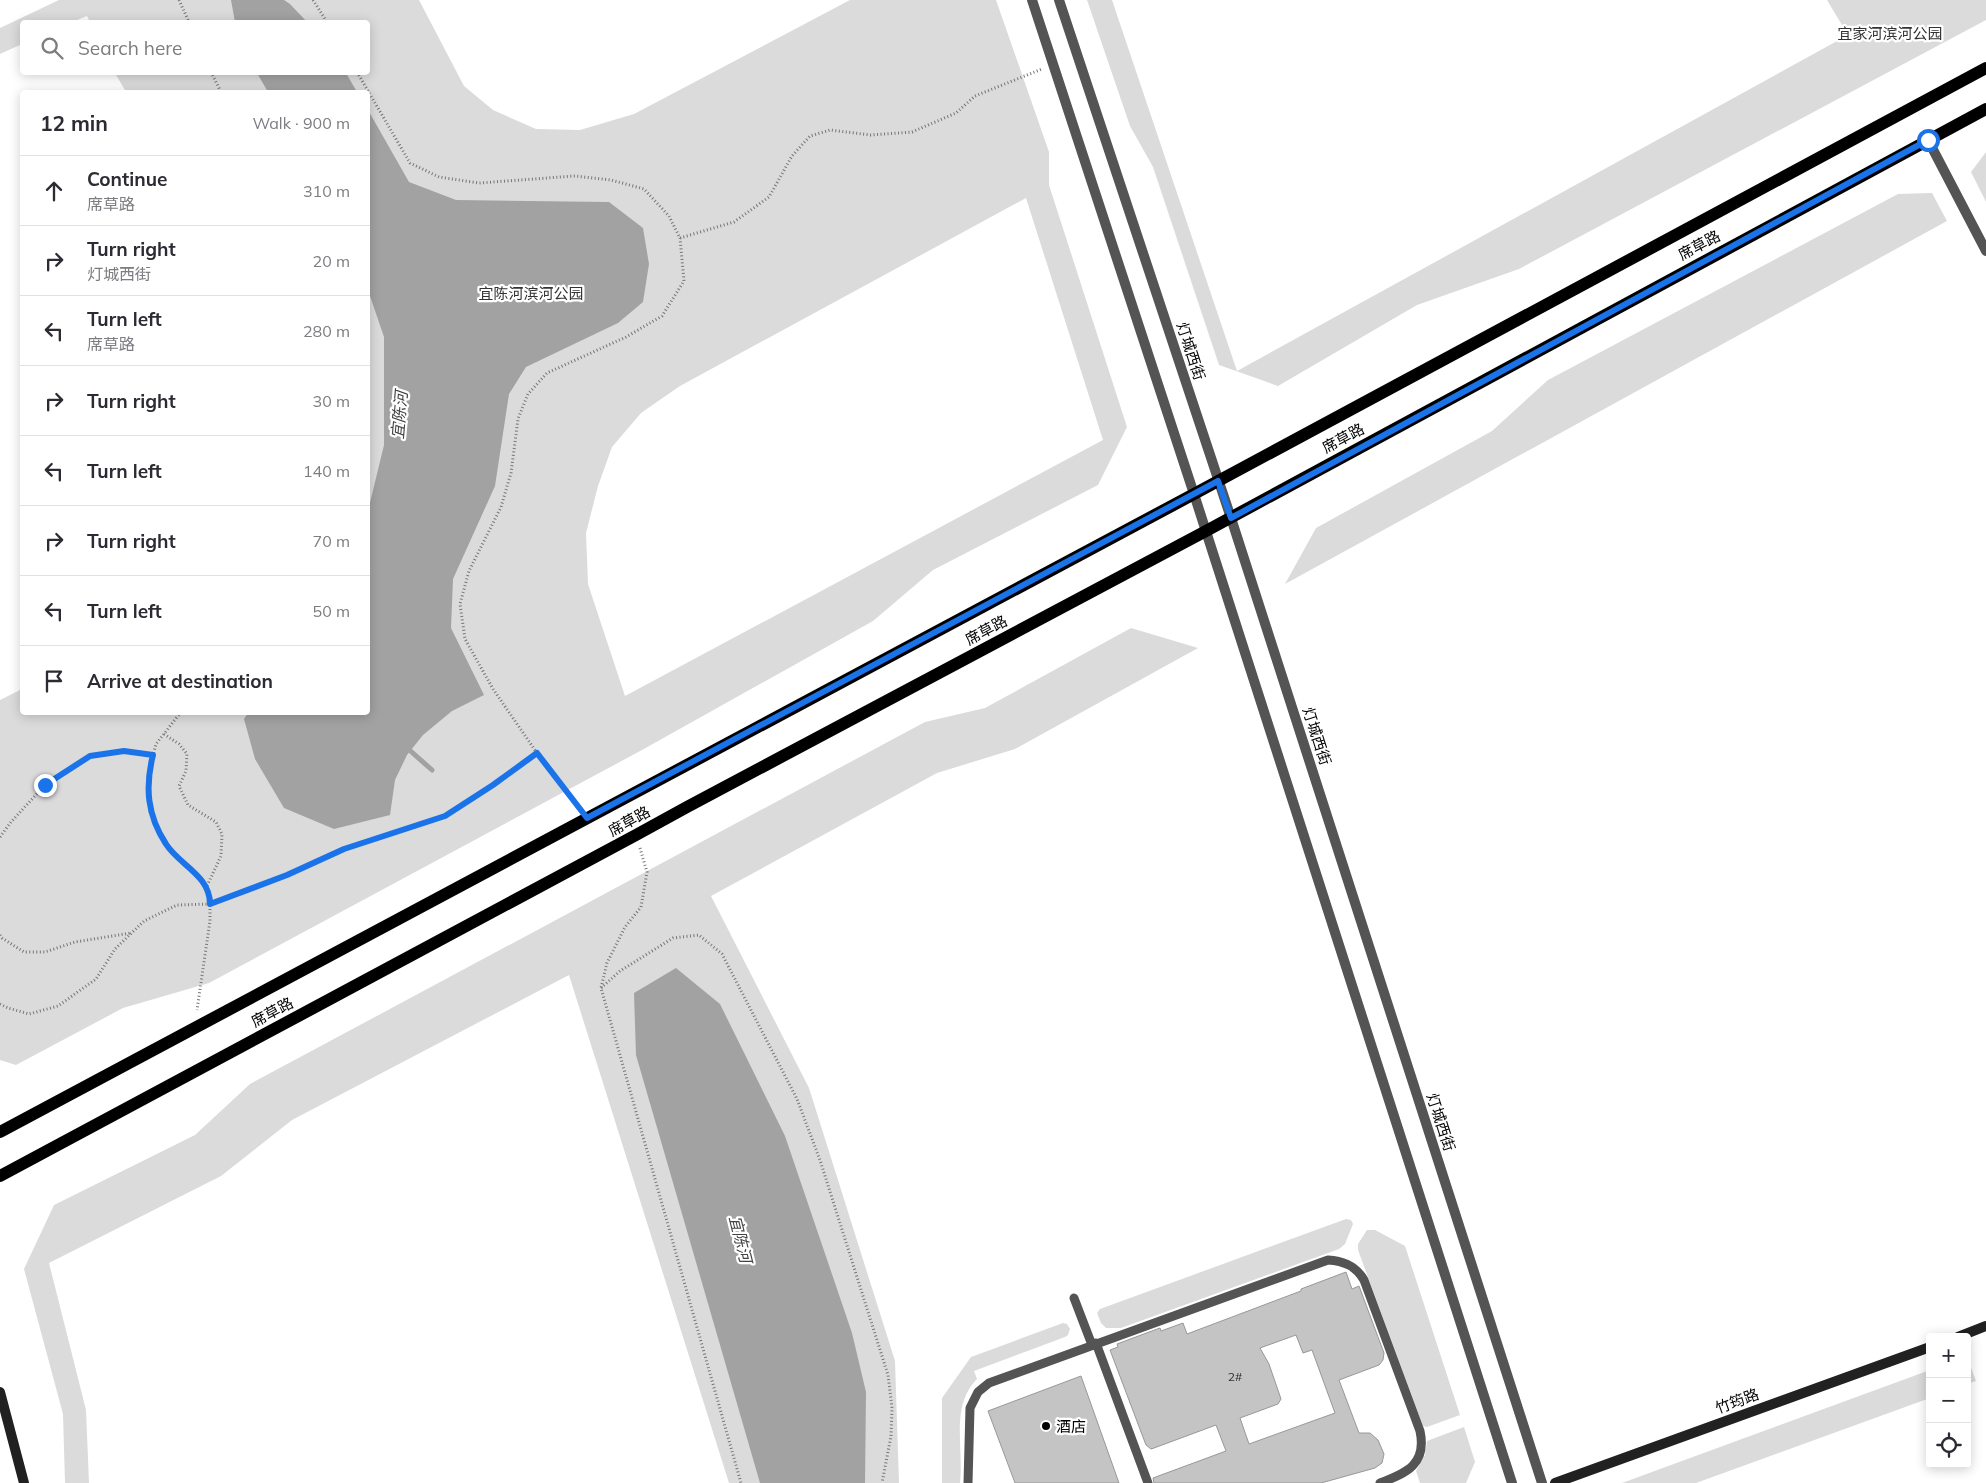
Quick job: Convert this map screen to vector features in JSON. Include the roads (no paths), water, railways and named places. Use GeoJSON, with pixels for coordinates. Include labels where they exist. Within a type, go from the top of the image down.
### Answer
{"type":"FeatureCollection","features":[{"type":"Feature","properties":{"kind":"main road","name":"席草路"},"geometry":{"type":"LineString","coordinates":[[0,1132],[1986,68]]}},
{"type":"Feature","properties":{"kind":"main road","name":"席草路"},"geometry":{"type":"LineString","coordinates":[[0,1176],[687,807],[1231,518],[1986,109]]}},
{"type":"Feature","properties":{"kind":"main road"},"geometry":{"type":"LineString","coordinates":[[1968,1333],[1986,1326]]}},
{"type":"Feature","properties":{"kind":"main road","name":"竹筠路"},"geometry":{"type":"LineString","coordinates":[[1555,1483],[1926,1348]]}},
{"type":"Feature","properties":{"kind":"main road"},"geometry":{"type":"LineString","coordinates":[[0,1392],[24,1483]]}},
{"type":"Feature","properties":{"kind":"street"},"geometry":{"type":"LineString","coordinates":[[1032,0],[1088,166],[1512,1483]]}},
{"type":"Feature","properties":{"kind":"street","name":"灯城西街"},"geometry":{"type":"LineString","coordinates":[[1059,0],[1231,518],[1542,1483]]}},
{"type":"Feature","properties":{"kind":"street"},"geometry":{"type":"LineString","coordinates":[[1928,140],[1986,251]]}},
{"type":"Feature","properties":{"kind":"lane"},"geometry":{"type":"LineString","coordinates":[[968,1483],[969,1414],[971,1402],[978,1392],[994,1381],[1320,1261],[1334,1260],[1347,1264],[1358,1271],[1364,1280],[1422,1437],[1416,1463],[1403,1474],[1380,1483]]}},
{"type":"Feature","properties":{"kind":"lane"},"geometry":{"type":"LineString","coordinates":[[1074,1298],[1148,1483]]}},
{"type":"Feature","properties":{"kind":"water"},"geometry":{"type":"Polygon","coordinates":[[[231,0],[284,0],[305,20],[235,20],[231,0]]]}},
{"type":"Feature","properties":{"kind":"water"},"geometry":{"type":"Polygon","coordinates":[[[258,75],[347,75],[356,90],[267,90],[258,75]]]}},
{"type":"Feature","properties":{"kind":"water"},"geometry":{"type":"Polygon","coordinates":[[[370,114],[409,182],[456,200],[609,202],[643,228],[649,264],[643,302],[618,323],[526,367],[509,394],[495,486],[453,579],[451,628],[484,695],[452,711],[423,735],[407,755],[395,780],[390,815],[334,829],[284,808],[255,759],[244,719],[247,715],[370,715],[370,503],[384,445],[384,337],[370,296],[370,114]]]}},
{"type":"Feature","properties":{"kind":"water"},"geometry":{"type":"Polygon","coordinates":[[[676,968],[720,1004],[785,1136],[852,1333],[866,1392],[865,1483],[760,1483],[636,1055],[634,993],[676,968]]]}},
{"type":"Feature","properties":{"kind":"waterway","name":"宜陈河"},"geometry":{"type":"LineString","coordinates":[[406,747],[432,770]]}},
{"type":"Feature","properties":{"kind":"place","name":"酒店"},"geometry":{"type":"Point","coordinates":[1046,1426]}},
{"type":"Feature","properties":{"kind":"park label","name":"宜家河滨河公园"},"geometry":{"type":"Point","coordinates":[1890,33]}},
{"type":"Feature","properties":{"kind":"park label","name":"宜陈河滨河公园"},"geometry":{"type":"Point","coordinates":[531,293]}}]}
